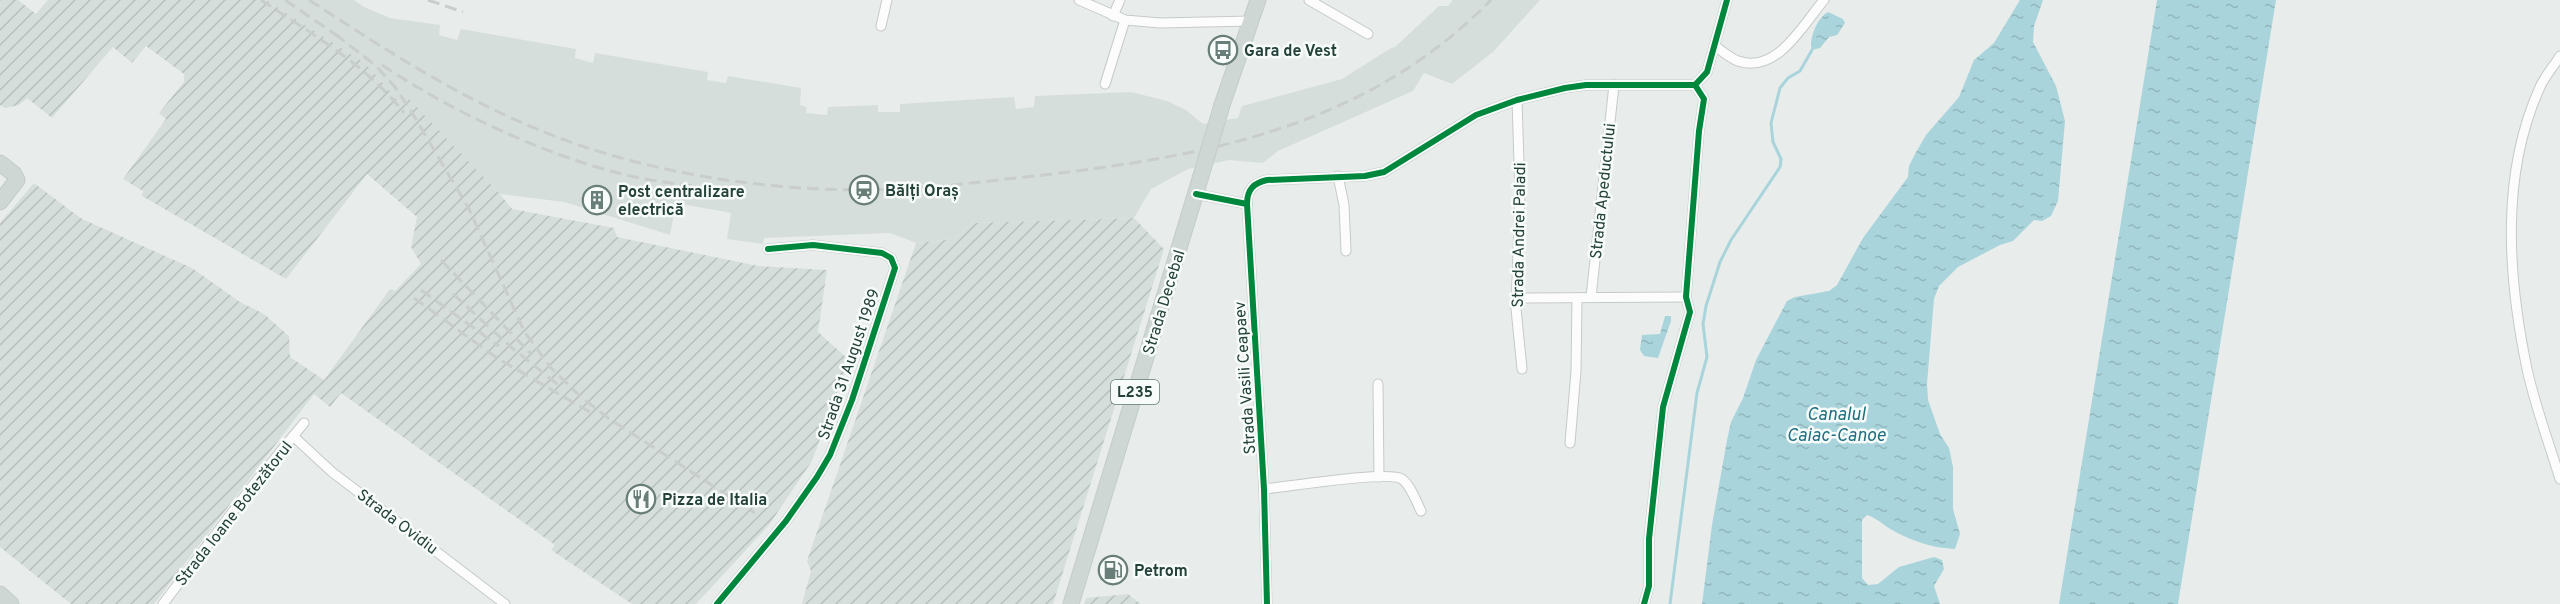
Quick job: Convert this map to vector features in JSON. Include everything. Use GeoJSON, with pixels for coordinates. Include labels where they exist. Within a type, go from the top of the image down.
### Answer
{"type":"FeatureCollection","features":[{"type":"Feature","properties":{"kind":"main road","name":"Strada Decebal"},"geometry":{"type":"LineString","coordinates":[[1071,604],[1222,105],[1258,0]]}},
{"type":"Feature","properties":{"kind":"main road"},"geometry":{"type":"LineString","coordinates":[[0,163],[14,174],[17,180],[0,202]]}},
{"type":"Feature","properties":{"kind":"main road"},"geometry":{"type":"LineString","coordinates":[[0,594],[11,604]]}},
{"type":"Feature","properties":{"kind":"street"},"geometry":{"type":"LineString","coordinates":[[881,26],[887,0]]}},
{"type":"Feature","properties":{"kind":"street"},"geometry":{"type":"LineString","coordinates":[[1079,0],[1125,20],[1160,23],[1251,21]]}},
{"type":"Feature","properties":{"kind":"street"},"geometry":{"type":"LineString","coordinates":[[1113,16],[1119,0]]}},
{"type":"Feature","properties":{"kind":"street"},"geometry":{"type":"LineString","coordinates":[[1309,0],[1368,34]]}},
{"type":"Feature","properties":{"kind":"street"},"geometry":{"type":"LineString","coordinates":[[1198,187],[1247,204],[1252,187],[1261,181],[1365,176],[1389,171],[1476,115],[1517,100],[1586,85],[1695,85],[1704,77],[1727,0]]}},
{"type":"Feature","properties":{"kind":"street"},"geometry":{"type":"LineString","coordinates":[[1714,46],[1736,60],[1762,62],[1778,53],[1796,37],[1824,0]]}},
{"type":"Feature","properties":{"kind":"street"},"geometry":{"type":"LineString","coordinates":[[1105,84],[1125,20]]}},
{"type":"Feature","properties":{"kind":"street"},"geometry":{"type":"LineString","coordinates":[[2560,56],[2541,85],[2522,137],[2513,189],[2511,230],[2516,300],[2528,371],[2560,479]]}},
{"type":"Feature","properties":{"kind":"street"},"geometry":{"type":"LineString","coordinates":[[1644,604],[1649,586],[1649,539],[1662,418],[1690,312],[1686,297],[1704,99],[1695,85]]}},
{"type":"Feature","properties":{"kind":"street","name":"Strada Apeductului"},"geometry":{"type":"LineString","coordinates":[[1591,297],[1614,86]]}},
{"type":"Feature","properties":{"kind":"street","name":"Strada Andrei Paladi"},"geometry":{"type":"LineString","coordinates":[[1517,100],[1520,194],[1516,298],[1522,369]]}},
{"type":"Feature","properties":{"kind":"street"},"geometry":{"type":"LineString","coordinates":[[1338,176],[1344,205],[1346,251]]}},
{"type":"Feature","properties":{"kind":"street","name":"Strada Vasili Ceapaev"},"geometry":{"type":"LineString","coordinates":[[1247,204],[1264,489],[1267,604]]}},
{"type":"Feature","properties":{"kind":"street","name":"Strada 31 August 1989"},"geometry":{"type":"LineString","coordinates":[[717,604],[786,521],[830,454],[852,400],[895,268],[891,258],[882,253],[806,244],[768,249]]}},
{"type":"Feature","properties":{"kind":"street"},"geometry":{"type":"LineString","coordinates":[[1516,298],[1686,297]]}},
{"type":"Feature","properties":{"kind":"street"},"geometry":{"type":"LineString","coordinates":[[1570,443],[1576,371],[1577,298]]}},
{"type":"Feature","properties":{"kind":"street"},"geometry":{"type":"LineString","coordinates":[[1378,384],[1379,477]]}},
{"type":"Feature","properties":{"kind":"street","name":"Strada Ioane Botezătorul"},"geometry":{"type":"LineString","coordinates":[[163,604],[304,423]]}},
{"type":"Feature","properties":{"kind":"street","name":"Strada Ovidiu"},"geometry":{"type":"LineString","coordinates":[[293,435],[332,472],[505,604]]}},
{"type":"Feature","properties":{"kind":"street"},"geometry":{"type":"LineString","coordinates":[[1264,489],[1397,477],[1404,480],[1421,511]]}},
{"type":"Feature","properties":{"kind":"shaded area"},"geometry":{"type":"Polygon","coordinates":[[[0,0],[18,0],[36,14],[48,0],[266,0],[366,64],[398,101],[406,96],[512,209],[614,228],[617,237],[758,266],[827,270],[818,332],[849,360],[812,461],[769,525],[696,604],[632,604],[551,550],[555,545],[341,393],[330,407],[314,394],[154,604],[71,604],[0,547],[0,223],[34,183],[82,219],[192,268],[240,302],[264,314],[289,336],[290,357],[324,380],[390,289],[395,291],[421,264],[411,247],[417,217],[367,174],[286,279],[142,196],[143,191],[123,179],[166,119],[159,113],[184,82],[184,74],[146,46],[132,63],[113,47],[52,118],[27,98],[19,105],[5,108],[0,105],[0,0]]]}},
{"type":"Feature","properties":{"kind":"shaded area"},"geometry":{"type":"Polygon","coordinates":[[[266,0],[354,0],[390,18],[440,25],[439,35],[457,40],[461,29],[576,49],[575,58],[593,63],[595,53],[708,72],[707,80],[726,83],[728,76],[801,88],[800,105],[807,107],[806,113],[827,115],[828,107],[878,105],[878,112],[900,112],[900,104],[1014,97],[1016,109],[1034,107],[1035,96],[1131,92],[1167,101],[1186,110],[1203,124],[1238,118],[1242,106],[1342,79],[1395,47],[1439,6],[1448,6],[1453,0],[1540,0],[1493,52],[1452,84],[1424,73],[1413,91],[1278,151],[1263,163],[1229,160],[1188,169],[1151,189],[1134,218],[972,223],[954,239],[916,243],[890,233],[764,238],[763,244],[727,239],[731,213],[676,203],[670,235],[564,202],[500,194],[406,97],[398,101],[365,64],[266,0]]]}},
{"type":"Feature","properties":{"kind":"shaded area"},"geometry":{"type":"Polygon","coordinates":[[[1134,218],[1164,249],[1053,604],[802,604],[811,571],[807,561],[916,243],[954,239],[972,223],[1134,218]]]}},
{"type":"Feature","properties":{"kind":"shaded area"},"geometry":{"type":"Polygon","coordinates":[[[1128,594],[1141,604],[1084,604],[1086,598],[1128,594]]]}},
{"type":"Feature","properties":{"kind":"water","name":"Canalul Caiac-Canoe"},"geometry":{"type":"Polygon","coordinates":[[[2020,0],[2043,0],[2034,26],[2033,42],[2056,86],[2065,121],[2058,201],[2051,216],[2042,221],[2034,220],[2013,241],[2000,245],[1958,267],[1939,286],[1934,299],[1927,384],[1928,400],[1940,434],[1949,448],[1953,467],[1953,509],[1960,534],[1955,549],[1947,548],[1922,543],[1907,537],[1867,515],[1862,520],[1862,578],[1868,585],[1878,584],[1899,567],[1934,557],[1942,560],[1944,569],[1934,586],[1940,604],[1702,604],[1712,525],[1731,422],[1743,398],[1756,360],[1787,301],[1795,297],[1829,291],[1837,285],[1863,238],[1908,177],[1909,166],[1926,135],[1959,97],[1974,60],[1994,43],[2020,0]]]}},
{"type":"Feature","properties":{"kind":"water"},"geometry":{"type":"Polygon","coordinates":[[[2157,0],[2276,0],[2178,604],[2059,604],[2157,0]]]}},
{"type":"Feature","properties":{"kind":"water"},"geometry":{"type":"Polygon","coordinates":[[[1828,12],[1843,19],[1845,23],[1837,35],[1829,37],[1820,48],[1812,50],[1811,40],[1815,29],[1821,18],[1828,12]]]}},
{"type":"Feature","properties":{"kind":"water"},"geometry":{"type":"Polygon","coordinates":[[[1665,316],[1671,316],[1671,321],[1658,358],[1644,356],[1640,350],[1642,335],[1660,334],[1665,316]]]}},
{"type":"Feature","properties":{"kind":"waterway"},"geometry":{"type":"LineString","coordinates":[[1670,604],[1697,393],[1707,357],[1703,324],[1706,306],[1720,262],[1731,240],[1780,167],[1781,159],[1773,142],[1771,123],[1780,88],[1788,78],[1800,71],[1812,50]]}},
{"type":"Feature","properties":{"kind":"railway"},"geometry":{"type":"LineString","coordinates":[[261,0],[355,65],[373,80],[404,113]]}},
{"type":"Feature","properties":{"kind":"railway"},"geometry":{"type":"LineString","coordinates":[[285,0],[342,39]]}},
{"type":"Feature","properties":{"kind":"railway"},"geometry":{"type":"LineString","coordinates":[[309,0],[456,90],[531,127],[572,142],[649,165],[719,179],[790,187],[862,190],[953,185],[1106,167],[1227,144],[1284,127],[1339,105],[1392,78],[1443,43],[1491,0]]}},
{"type":"Feature","properties":{"kind":"railway"},"geometry":{"type":"LineString","coordinates":[[428,0],[463,12]]}},
{"type":"Feature","properties":{"kind":"railway"},"geometry":{"type":"LineString","coordinates":[[335,34],[375,65],[395,87],[411,111],[469,209],[524,331],[551,368],[580,396],[608,418],[755,513]]}},
{"type":"Feature","properties":{"kind":"railway"},"geometry":{"type":"LineString","coordinates":[[382,65],[437,99],[498,129],[560,155],[633,176],[708,188]]}},
{"type":"Feature","properties":{"kind":"railway"},"geometry":{"type":"LineString","coordinates":[[441,260],[532,355]]}},
{"type":"Feature","properties":{"kind":"railway"},"geometry":{"type":"LineString","coordinates":[[421,290],[499,346]]}},
{"type":"Feature","properties":{"kind":"railway"},"geometry":{"type":"LineString","coordinates":[[453,294],[511,347],[562,388]]}},
{"type":"Feature","properties":{"kind":"railway"},"geometry":{"type":"LineString","coordinates":[[414,298],[497,358],[595,415]]}},
{"type":"Feature","properties":{"kind":"cycle path"},"geometry":{"type":"LineString","coordinates":[[1247,204],[1248,194],[1252,188],[1267,180],[1365,176],[1384,172],[1476,115],[1517,100],[1586,85],[1695,85],[1707,72],[1727,0]]}},
{"type":"Feature","properties":{"kind":"cycle path"},"geometry":{"type":"LineString","coordinates":[[1644,604],[1649,586],[1649,539],[1663,407],[1690,312],[1686,297],[1699,131],[1704,99],[1695,85]]}},
{"type":"Feature","properties":{"kind":"cycle path"},"geometry":{"type":"LineString","coordinates":[[1196,194],[1247,204],[1264,489],[1267,604]]}},
{"type":"Feature","properties":{"kind":"cycle path"},"geometry":{"type":"LineString","coordinates":[[717,604],[786,521],[830,455],[852,400],[895,268],[891,258],[882,253],[813,245],[768,249]]}},
{"type":"Feature","properties":{"kind":"place","name":"Gara de Vest"},"geometry":{"type":"Point","coordinates":[1223,50]}},
{"type":"Feature","properties":{"kind":"place","name":"Bălți Oraș"},"geometry":{"type":"Point","coordinates":[864,190]}},
{"type":"Feature","properties":{"kind":"place","name":"Post centralizare electrică"},"geometry":{"type":"Point","coordinates":[597,200]}},
{"type":"Feature","properties":{"kind":"place","name":"Pizza de Italia"},"geometry":{"type":"Point","coordinates":[641,499]}},
{"type":"Feature","properties":{"kind":"place","name":"Petrom"},"geometry":{"type":"Point","coordinates":[1113,570]}}]}
